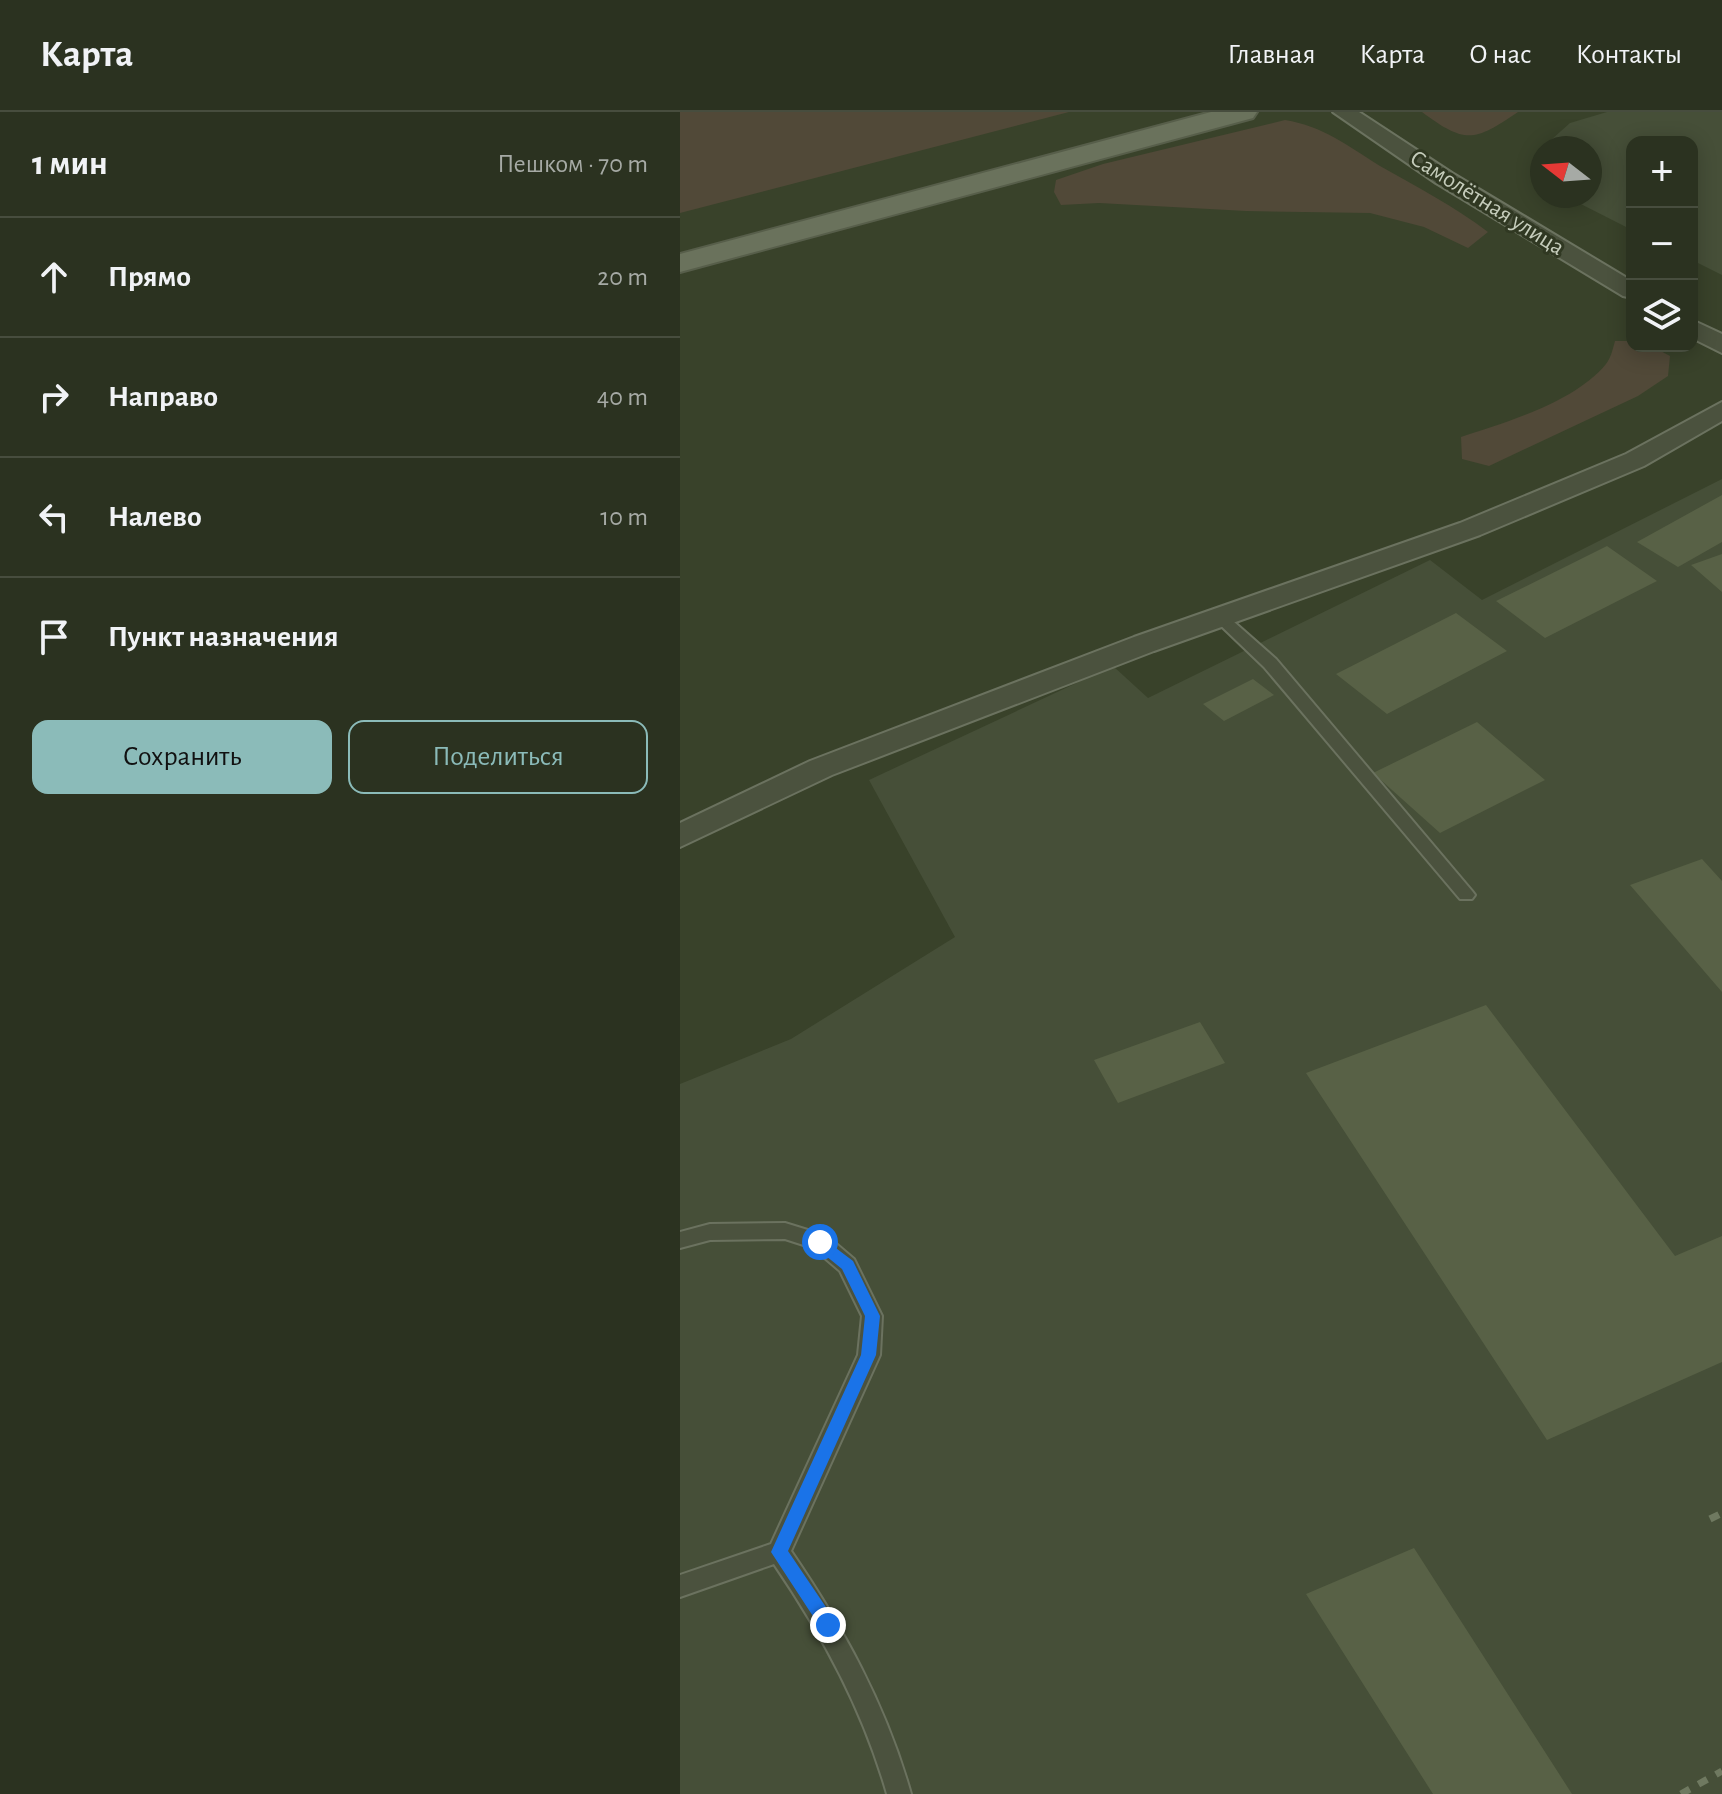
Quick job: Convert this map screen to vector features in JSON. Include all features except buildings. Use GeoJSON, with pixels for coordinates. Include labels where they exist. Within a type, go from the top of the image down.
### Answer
{"type":"FeatureCollection","features":[{"type":"Feature","properties":{"kind":"main road"},"geometry":{"type":"LineString","coordinates":[[680,236],[1145,112]]}},
{"type":"Feature","properties":{"kind":"main road"},"geometry":{"type":"LineString","coordinates":[[680,263],[1243,112]]}},
{"type":"Feature","properties":{"kind":"street","name":"Самолётная улица"},"geometry":{"type":"LineString","coordinates":[[1344,112],[1444,178],[1626,287]]}},
{"type":"Feature","properties":{"kind":"street"},"geometry":{"type":"LineString","coordinates":[[1698,331],[1722,345]]}},
{"type":"Feature","properties":{"kind":"street"},"geometry":{"type":"LineString","coordinates":[[680,836],[821,768],[1220,617],[1470,529],[1635,460],[1722,410]]}},
{"type":"Feature","properties":{"kind":"lane"},"geometry":{"type":"LineString","coordinates":[[1220,617],[1270,663],[1466,895]]}},
{"type":"Feature","properties":{"kind":"lane"},"geometry":{"type":"LineString","coordinates":[[680,1240],[710,1232],[785,1231],[820,1242],[847,1265],[872,1316],[869,1355],[779,1552],[680,1586]]}},
{"type":"Feature","properties":{"kind":"lane"},"geometry":{"type":"LineString","coordinates":[[779,1552],[828,1625],[889,1751],[899,1794]]}},
{"type":"Feature","properties":{"kind":"shaded area"},"geometry":{"type":"Polygon","coordinates":[[[680,112],[1069,112],[680,213],[680,112]]]}},
{"type":"Feature","properties":{"kind":"shaded area"},"geometry":{"type":"Polygon","coordinates":[[[1422,112],[1518,112],[1491,129],[1470,135],[1450,130],[1422,112]]]}},
{"type":"Feature","properties":{"kind":"shaded area"},"geometry":{"type":"Polygon","coordinates":[[[1607,112],[1722,112],[1722,275],[1698,263],[1698,136],[1626,136],[1626,227],[1589,208],[1602,208],[1602,136],[1555,136],[1570,123],[1607,112]]]}},
{"type":"Feature","properties":{"kind":"shaded area"},"geometry":{"type":"Polygon","coordinates":[[[1285,120],[1335,138],[1449,205],[1488,232],[1468,248],[1424,227],[1370,213],[1246,211],[1099,203],[1061,205],[1054,192],[1056,180],[1103,164],[1285,120]]]}},
{"type":"Feature","properties":{"kind":"shaded area"},"geometry":{"type":"Polygon","coordinates":[[[1615,341],[1626,341],[1626,352],[1662,352],[1670,356],[1668,376],[1638,396],[1489,466],[1462,459],[1461,437],[1559,400],[1593,377],[1611,356],[1615,341]]]}},
{"type":"Feature","properties":{"kind":"shaded area"},"geometry":{"type":"Polygon","coordinates":[[[1722,479],[1722,1794],[680,1794],[680,1084],[791,1039],[955,937],[869,780],[1113,666],[1148,698],[1430,560],[1482,600],[1722,479]]]}},
{"type":"Feature","properties":{"kind":"railway"},"geometry":{"type":"LineString","coordinates":[[1710,1519],[1722,1513]]}},
{"type":"Feature","properties":{"kind":"railway"},"geometry":{"type":"LineString","coordinates":[[1681,1794],[1722,1771]]}},
{"type":"Feature","properties":{"kind":"route"},"geometry":{"type":"LineString","coordinates":[[820,1242],[847,1265],[872,1316],[869,1355],[779,1552],[828,1625]]}}]}
